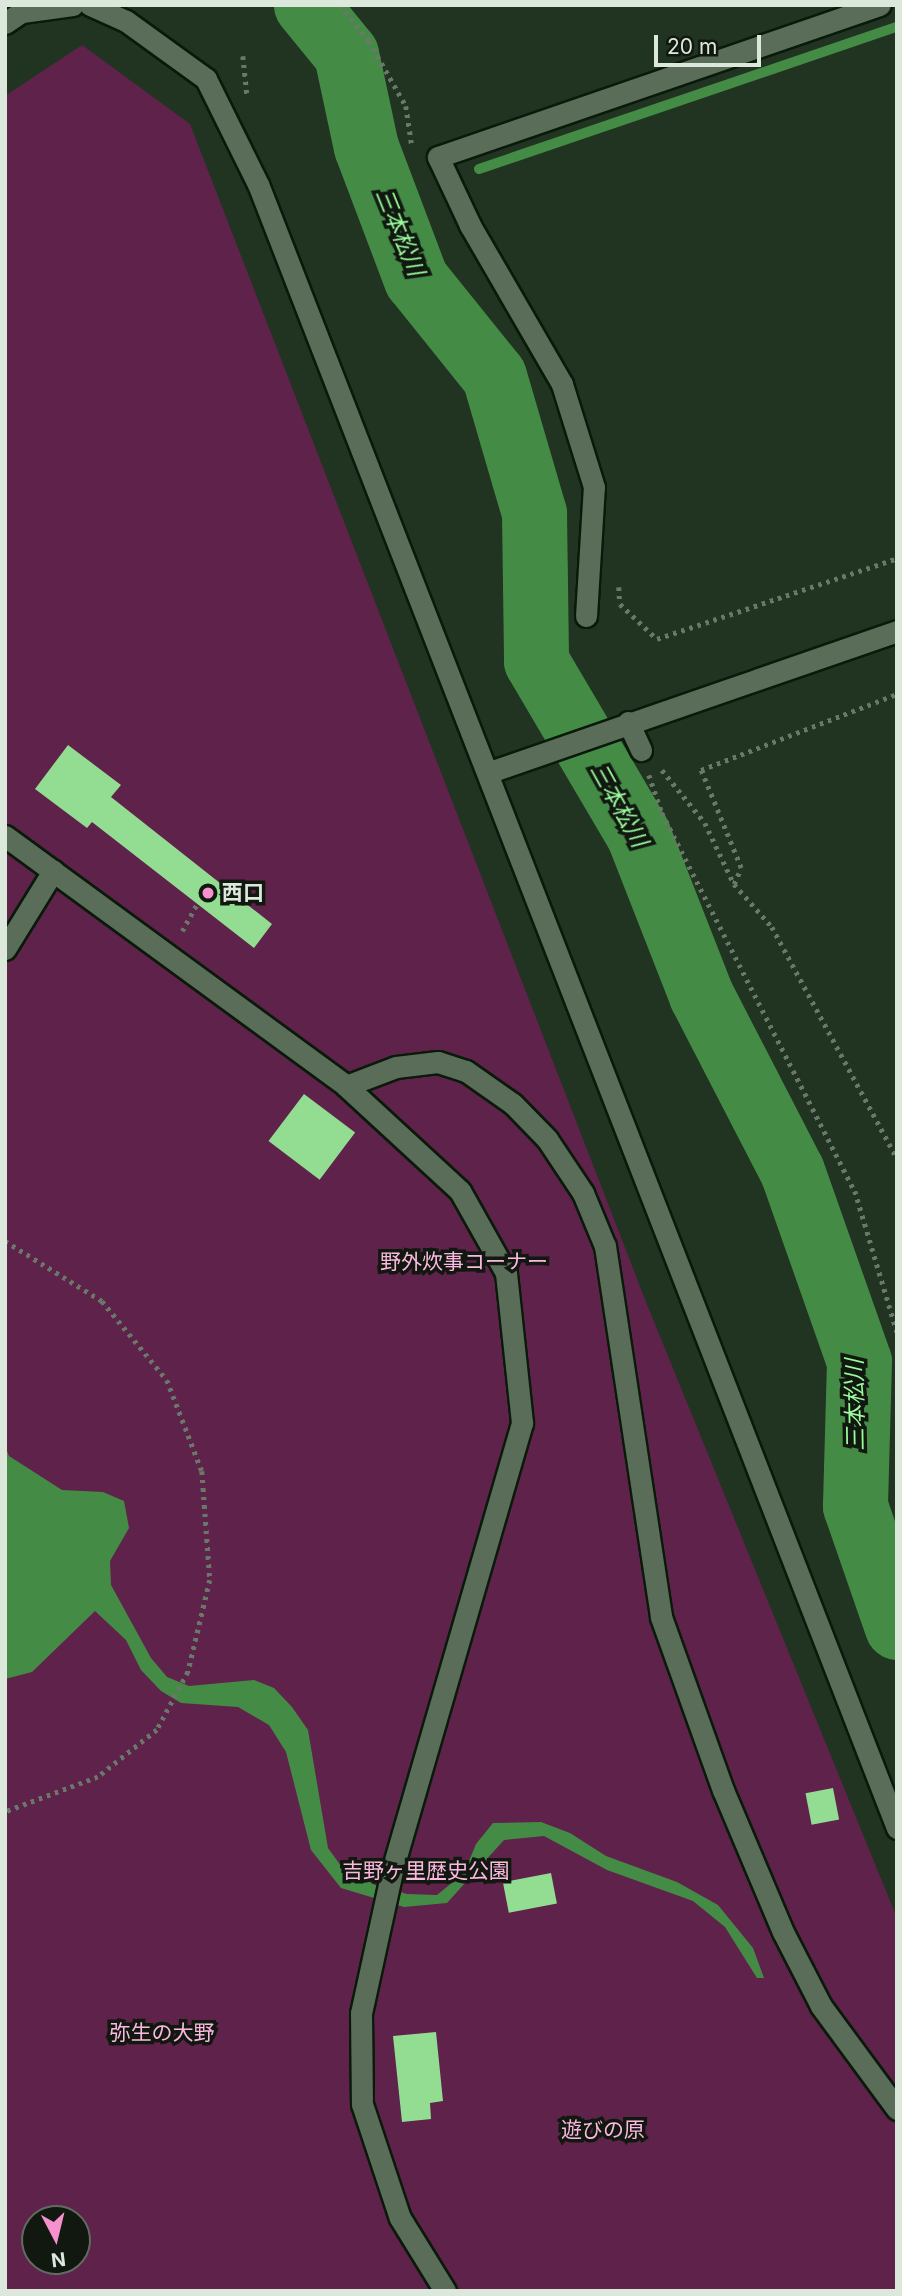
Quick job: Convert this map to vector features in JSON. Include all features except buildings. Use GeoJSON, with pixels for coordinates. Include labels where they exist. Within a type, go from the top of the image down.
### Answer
{"type":"FeatureCollection","features":[{"type":"Feature","properties":{"kind":"street"},"geometry":{"type":"LineString","coordinates":[[20,13],[73,5]]}},
{"type":"Feature","properties":{"kind":"street"},"geometry":{"type":"LineString","coordinates":[[90,5],[126,21],[206,79],[288,258],[490,772],[897,1828]]}},
{"type":"Feature","properties":{"kind":"street"},"geometry":{"type":"LineString","coordinates":[[586,616],[594,487],[562,384],[470,225],[438,157],[880,5]]}},
{"type":"Feature","properties":{"kind":"street"},"geometry":{"type":"LineString","coordinates":[[490,772],[897,631]]}},
{"type":"Feature","properties":{"kind":"street"},"geometry":{"type":"LineString","coordinates":[[628,722],[641,750]]}},
{"type":"Feature","properties":{"kind":"street"},"geometry":{"type":"LineString","coordinates":[[5,836],[346,1086],[460,1191],[506,1273],[522,1423],[392,1871],[361,2013],[362,2104],[400,2218],[445,2291]]}},
{"type":"Feature","properties":{"kind":"street"},"geometry":{"type":"LineString","coordinates":[[5,949],[53,872]]}},
{"type":"Feature","properties":{"kind":"street"},"geometry":{"type":"LineString","coordinates":[[346,1086],[396,1067],[438,1062],[466,1071],[513,1104],[547,1139],[583,1193],[605,1246],[661,1617],[723,1790],[783,1932],[821,2006],[897,2109]]}},
{"type":"Feature","properties":{"kind":"path"},"geometry":{"type":"LineString","coordinates":[[340,5],[369,41],[406,106],[414,157]]}},
{"type":"Feature","properties":{"kind":"path"},"geometry":{"type":"LineString","coordinates":[[618,578],[620,604],[657,639],[897,558]]}},
{"type":"Feature","properties":{"kind":"path"},"geometry":{"type":"LineString","coordinates":[[734,884],[741,868],[701,770],[897,694]]}},
{"type":"Feature","properties":{"kind":"path"},"geometry":{"type":"LineString","coordinates":[[641,750],[705,823],[734,884],[772,927],[897,1158]]}},
{"type":"Feature","properties":{"kind":"path"},"geometry":{"type":"LineString","coordinates":[[641,750],[662,813],[855,1191],[897,1332]]}},
{"type":"Feature","properties":{"kind":"path"},"geometry":{"type":"LineString","coordinates":[[5,1241],[102,1301],[167,1380],[202,1471],[210,1580],[188,1672],[157,1730],[98,1777],[5,1812]]}},
{"type":"Feature","properties":{"kind":"green space","name":"吉野ヶ里歴史公園"},"geometry":{"type":"Polygon","coordinates":[[[82,45],[190,124],[648,1307],[897,1918],[897,2291],[5,2291],[5,96],[82,45]]]}},
{"type":"Feature","properties":{"kind":"shaded area"},"geometry":{"type":"Polygon","coordinates":[[[5,1446],[9,1456],[62,1490],[103,1492],[124,1501],[129,1528],[110,1561],[111,1585],[151,1658],[167,1677],[189,1686],[254,1680],[274,1688],[292,1707],[308,1730],[328,1848],[341,1866],[375,1885],[407,1894],[437,1895],[464,1873],[476,1844],[493,1823],[541,1822],[570,1833],[606,1856],[677,1882],[718,1905],[753,1948],[764,1978],[757,1978],[725,1927],[693,1901],[607,1870],[544,1836],[504,1840],[447,1903],[404,1907],[341,1888],[311,1850],[286,1752],[269,1725],[238,1707],[181,1703],[161,1691],[141,1670],[126,1640],[95,1611],[32,1672],[5,1679],[5,1446]]]}},
{"type":"Feature","properties":{"kind":"waterway","name":"三本松川"},"geometry":{"type":"LineString","coordinates":[[306,5],[346,54],[366,147],[416,279],[494,376],[534,513],[536,661],[638,834],[701,995],[792,1171],[859,1361],[855,1506],[897,1627]]}},
{"type":"Feature","properties":{"kind":"waterway"},"geometry":{"type":"LineString","coordinates":[[479,169],[897,27]]}},
{"type":"Feature","properties":{"kind":"place","name":"西口"},"geometry":{"type":"Point","coordinates":[208,893]}},
{"type":"Feature","properties":{"kind":"park label","name":"野外炊事コーナー"},"geometry":{"type":"Point","coordinates":[464,1262]}},
{"type":"Feature","properties":{"kind":"park label","name":"弥生の大野"},"geometry":{"type":"Point","coordinates":[162,2033]}},
{"type":"Feature","properties":{"kind":"park label","name":"遊びの原"},"geometry":{"type":"Point","coordinates":[603,2130]}}]}
